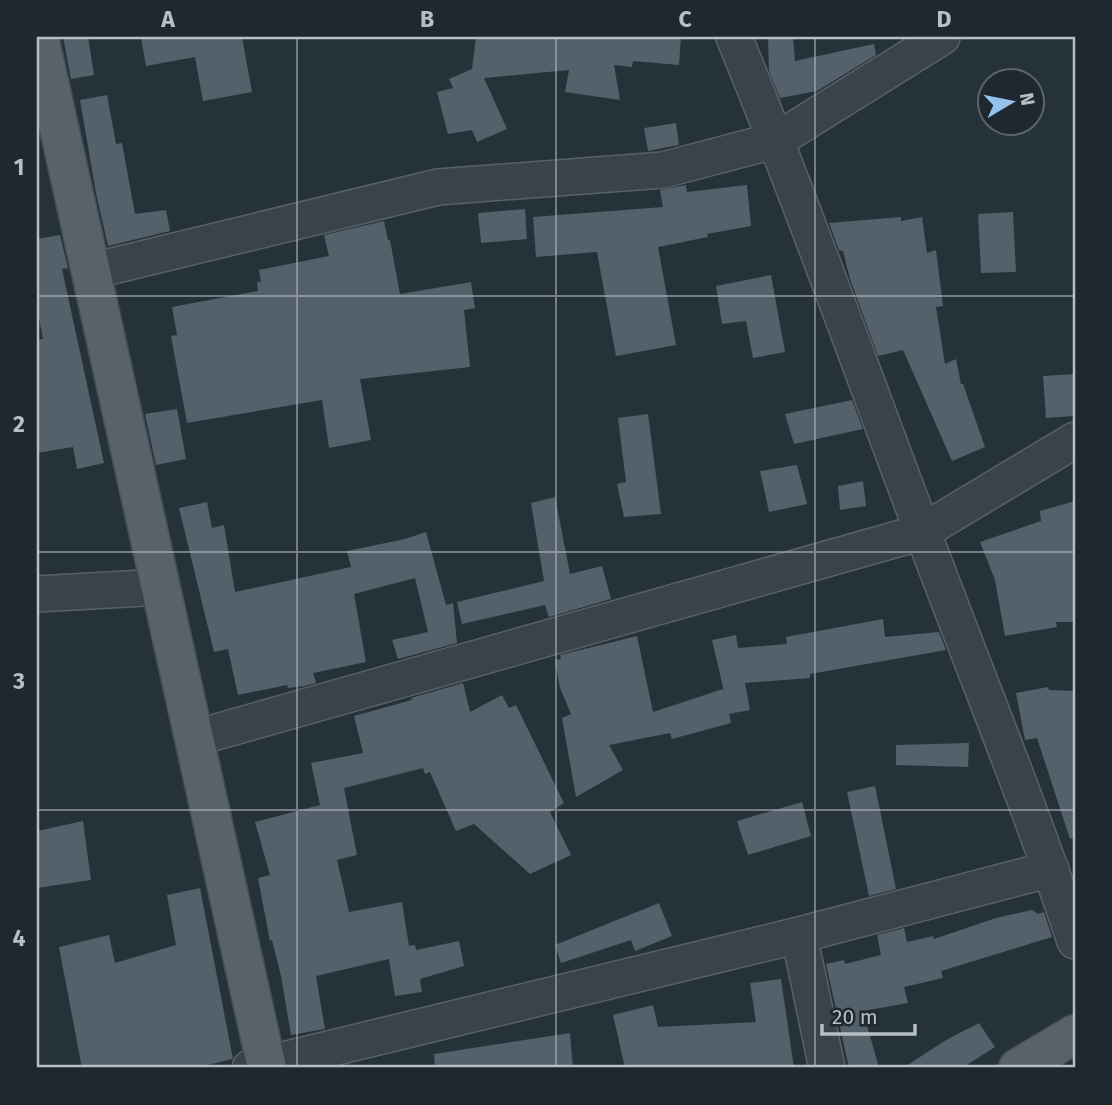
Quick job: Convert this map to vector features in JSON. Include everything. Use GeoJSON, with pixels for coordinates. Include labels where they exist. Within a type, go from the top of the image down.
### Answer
{"type":"FeatureCollection","features":[{"type":"Feature","properties":{"kind":"main road"},"geometry":{"type":"LineString","coordinates":[[39,37],[195,738],[261,1067]]}},
{"type":"Feature","properties":{"kind":"main road"},"geometry":{"type":"LineString","coordinates":[[1018,1068],[1075,1034]]}},
{"type":"Feature","properties":{"kind":"street"},"geometry":{"type":"LineString","coordinates":[[734,37],[777,140],[922,532],[1051,869],[1075,941]]}},
{"type":"Feature","properties":{"kind":"street"},"geometry":{"type":"LineString","coordinates":[[92,271],[438,187],[663,170],[777,140],[942,37]]}},
{"type":"Feature","properties":{"kind":"street"},"geometry":{"type":"LineString","coordinates":[[195,738],[922,532],[1075,440]]}},
{"type":"Feature","properties":{"kind":"street"},"geometry":{"type":"LineString","coordinates":[[37,594],[162,587]]}},
{"type":"Feature","properties":{"kind":"street"},"geometry":{"type":"LineString","coordinates":[[261,1067],[799,935],[1051,869]]}},
{"type":"Feature","properties":{"kind":"street"},"geometry":{"type":"LineString","coordinates":[[799,935],[827,1068]]}},
{"type":"Feature","properties":{"kind":"building"},"geometry":{"type":"Polygon","coordinates":[[[63,37],[88,37],[94,75],[71,79],[63,37]]]}},
{"type":"Feature","properties":{"kind":"building"},"geometry":{"type":"Polygon","coordinates":[[[141,37],[242,37],[252,92],[203,101],[195,57],[146,66],[141,37]]]}},
{"type":"Feature","properties":{"kind":"building"},"geometry":{"type":"Polygon","coordinates":[[[476,37],[681,37],[679,65],[633,61],[632,67],[614,65],[620,100],[565,92],[569,70],[484,78],[507,129],[477,142],[472,130],[448,134],[437,92],[453,88],[449,79],[472,69],[476,37]]]}},
{"type":"Feature","properties":{"kind":"building"},"geometry":{"type":"Polygon","coordinates":[[[768,37],[793,37],[795,61],[874,44],[876,55],[817,91],[780,98],[769,71],[768,37]]]}},
{"type":"Feature","properties":{"kind":"building"},"geometry":{"type":"Polygon","coordinates":[[[107,95],[116,144],[122,143],[135,214],[166,210],[170,231],[108,246],[80,100],[107,95]]]}},
{"type":"Feature","properties":{"kind":"building"},"geometry":{"type":"Polygon","coordinates":[[[676,123],[679,145],[648,151],[644,128],[676,123]]]}},
{"type":"Feature","properties":{"kind":"building"},"geometry":{"type":"Polygon","coordinates":[[[686,185],[687,192],[747,185],[751,226],[658,247],[676,345],[616,356],[597,252],[536,257],[533,217],[663,207],[660,190],[686,185]]]}},
{"type":"Feature","properties":{"kind":"building"},"geometry":{"type":"Polygon","coordinates":[[[525,209],[527,239],[481,243],[478,213],[525,209]]]}},
{"type":"Feature","properties":{"kind":"building"},"geometry":{"type":"Polygon","coordinates":[[[1013,212],[1016,272],[981,273],[978,214],[1013,212]]]}},
{"type":"Feature","properties":{"kind":"building"},"geometry":{"type":"Polygon","coordinates":[[[901,217],[901,221],[922,217],[927,253],[936,250],[943,306],[936,307],[945,364],[956,359],[961,384],[985,447],[952,461],[903,350],[878,356],[850,279],[843,251],[839,250],[829,223],[901,217]]]}},
{"type":"Feature","properties":{"kind":"building"},"geometry":{"type":"Polygon","coordinates":[[[384,221],[400,294],[471,282],[475,308],[464,310],[470,367],[360,379],[371,440],[329,448],[322,400],[187,423],[171,336],[177,335],[172,307],[258,291],[257,282],[261,282],[259,270],[329,256],[324,235],[384,221]]]}},
{"type":"Feature","properties":{"kind":"building"},"geometry":{"type":"Polygon","coordinates":[[[60,235],[68,268],[62,269],[104,463],[77,469],[73,447],[37,453],[37,340],[43,339],[37,307],[37,239],[60,235]]]}},
{"type":"Feature","properties":{"kind":"building"},"geometry":{"type":"Polygon","coordinates":[[[771,275],[785,352],[753,358],[746,321],[722,324],[716,286],[771,275]]]}},
{"type":"Feature","properties":{"kind":"building"},"geometry":{"type":"Polygon","coordinates":[[[1075,374],[1075,416],[1046,418],[1043,376],[1075,374]]]}},
{"type":"Feature","properties":{"kind":"building"},"geometry":{"type":"Polygon","coordinates":[[[852,400],[863,429],[794,444],[785,414],[852,400]]]}},
{"type":"Feature","properties":{"kind":"building"},"geometry":{"type":"Polygon","coordinates":[[[177,409],[186,459],[156,465],[145,414],[177,409]]]}},
{"type":"Feature","properties":{"kind":"building"},"geometry":{"type":"Polygon","coordinates":[[[648,414],[661,514],[624,517],[617,484],[626,482],[618,418],[648,414]]]}},
{"type":"Feature","properties":{"kind":"building"},"geometry":{"type":"Polygon","coordinates":[[[797,465],[807,504],[769,512],[760,471],[797,465]]]}},
{"type":"Feature","properties":{"kind":"building"},"geometry":{"type":"Polygon","coordinates":[[[863,481],[866,506],[840,510],[838,486],[863,481]]]}},
{"type":"Feature","properties":{"kind":"building"},"geometry":{"type":"Polygon","coordinates":[[[555,497],[570,574],[602,566],[611,599],[549,617],[545,605],[462,624],[457,602],[544,581],[531,503],[555,497]]]}},
{"type":"Feature","properties":{"kind":"building"},"geometry":{"type":"Polygon","coordinates":[[[1075,501],[1075,622],[1056,622],[1057,627],[1005,636],[995,580],[980,542],[1041,521],[1040,511],[1075,501]]]}},
{"type":"Feature","properties":{"kind":"building"},"geometry":{"type":"Polygon","coordinates":[[[207,502],[212,528],[224,525],[235,592],[351,567],[347,551],[426,532],[446,605],[453,603],[457,643],[398,659],[392,640],[428,632],[415,578],[354,594],[366,662],[313,673],[316,683],[305,686],[288,688],[287,685],[238,695],[228,649],[214,652],[179,508],[207,502]]]}},
{"type":"Feature","properties":{"kind":"building"},"geometry":{"type":"Polygon","coordinates":[[[883,619],[885,637],[939,632],[946,650],[810,674],[810,678],[745,683],[750,710],[729,714],[731,723],[672,739],[670,733],[609,745],[623,770],[576,797],[562,718],[571,714],[560,688],[555,660],[561,659],[560,655],[637,636],[653,712],[723,689],[725,696],[712,640],[736,635],[738,648],[787,644],[786,637],[883,619]]]}},
{"type":"Feature","properties":{"kind":"building"},"geometry":{"type":"Polygon","coordinates":[[[463,683],[470,712],[502,695],[509,708],[516,705],[564,803],[550,812],[571,855],[530,874],[474,824],[456,831],[430,772],[425,774],[423,768],[344,788],[357,855],[337,860],[349,912],[402,902],[409,946],[415,945],[416,950],[459,941],[464,966],[420,979],[422,992],[395,996],[389,959],[316,976],[325,1029],[291,1035],[281,976],[272,940],[270,941],[258,878],[270,875],[255,822],[320,805],[311,763],[363,753],[354,716],[463,683]]]}},
{"type":"Feature","properties":{"kind":"building"},"geometry":{"type":"Polygon","coordinates":[[[1048,687],[1049,690],[1075,691],[1075,838],[1070,839],[1037,738],[1025,740],[1016,693],[1048,687]]]}},
{"type":"Feature","properties":{"kind":"building"},"geometry":{"type":"Polygon","coordinates":[[[969,743],[968,767],[896,765],[896,745],[969,743]]]}},
{"type":"Feature","properties":{"kind":"building"},"geometry":{"type":"Polygon","coordinates":[[[875,786],[896,889],[869,896],[847,792],[875,786]]]}},
{"type":"Feature","properties":{"kind":"building"},"geometry":{"type":"Polygon","coordinates":[[[802,802],[811,836],[748,855],[737,821],[802,802]]]}},
{"type":"Feature","properties":{"kind":"building"},"geometry":{"type":"Polygon","coordinates":[[[83,821],[91,880],[37,888],[37,831],[83,821]]]}},
{"type":"Feature","properties":{"kind":"building"},"geometry":{"type":"Polygon","coordinates":[[[200,888],[233,1059],[194,1068],[82,1068],[59,947],[109,935],[115,963],[176,945],[167,895],[200,888]]]}},
{"type":"Feature","properties":{"kind":"building"},"geometry":{"type":"Polygon","coordinates":[[[659,903],[672,936],[635,951],[631,940],[561,963],[555,945],[659,903]]]}},
{"type":"Feature","properties":{"kind":"building"},"geometry":{"type":"Polygon","coordinates":[[[1032,910],[1038,914],[1044,912],[1052,937],[941,971],[943,978],[904,987],[908,1003],[863,1011],[879,1068],[849,1068],[826,964],[844,960],[845,964],[881,955],[877,935],[904,928],[907,942],[933,936],[934,939],[996,918],[1032,910]]]}},
{"type":"Feature","properties":{"kind":"building"},"geometry":{"type":"Polygon","coordinates":[[[781,979],[794,1068],[625,1068],[613,1015],[653,1005],[658,1027],[756,1022],[750,983],[781,979]]]}},
{"type":"Feature","properties":{"kind":"building"},"geometry":{"type":"Polygon","coordinates":[[[979,1023],[995,1047],[962,1068],[903,1068],[946,1040],[979,1023]]]}},
{"type":"Feature","properties":{"kind":"building"},"geometry":{"type":"Polygon","coordinates":[[[570,1033],[573,1068],[435,1068],[434,1054],[570,1033]]]}}]}
